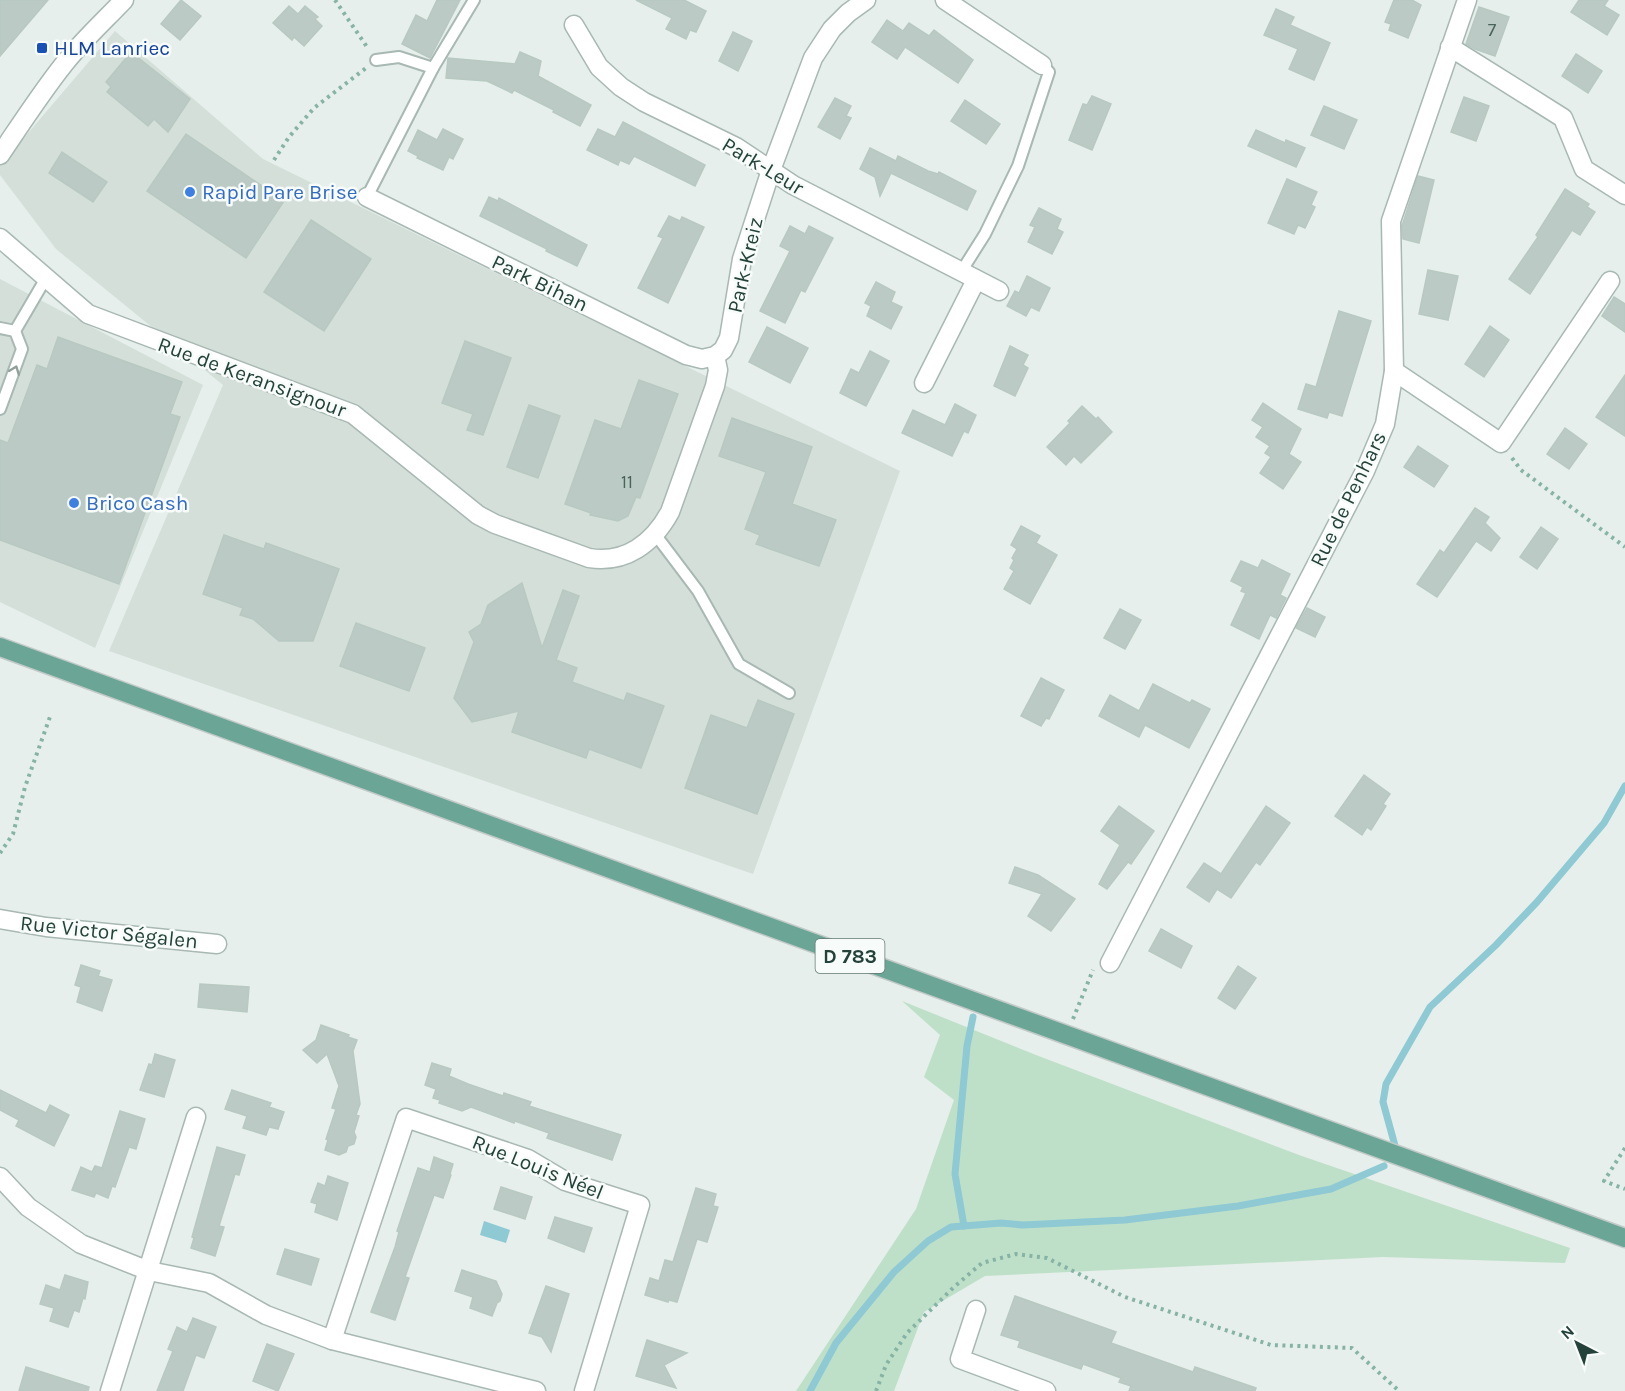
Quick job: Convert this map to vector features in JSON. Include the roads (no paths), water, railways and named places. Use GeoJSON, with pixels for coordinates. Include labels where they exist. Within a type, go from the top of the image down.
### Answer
{"type":"FeatureCollection","features":[{"type":"Feature","properties":{"kind":"main road","name":"D 783"},"geometry":{"type":"LineString","coordinates":[[0,646],[1625,1238]]}},
{"type":"Feature","properties":{"kind":"street"},"geometry":{"type":"LineString","coordinates":[[0,155],[65,63],[124,0]]}},
{"type":"Feature","properties":{"kind":"street","name":"Park-Kreiz"},"geometry":{"type":"LineString","coordinates":[[715,356],[723,350],[729,338],[742,259],[771,170],[813,58],[832,29],[866,0]]}},
{"type":"Feature","properties":{"kind":"street"},"geometry":{"type":"LineString","coordinates":[[945,0],[1042,65]]}},
{"type":"Feature","properties":{"kind":"street","name":"Rue de Penhars"},"geometry":{"type":"LineString","coordinates":[[1110,963],[1365,471],[1385,424],[1394,371],[1391,221],[1467,0]]}},
{"type":"Feature","properties":{"kind":"street","name":"Park-Leur"},"geometry":{"type":"LineString","coordinates":[[574,25],[599,68],[621,87],[644,102],[736,147],[793,185],[999,291]]}},
{"type":"Feature","properties":{"kind":"street"},"geometry":{"type":"LineString","coordinates":[[1450,47],[1563,118],[1584,169],[1625,195]]}},
{"type":"Feature","properties":{"kind":"street","name":"Park Bihan"},"geometry":{"type":"LineString","coordinates":[[367,197],[686,356],[702,359],[715,356]]}},
{"type":"Feature","properties":{"kind":"street","name":"Rue de Keransignour"},"geometry":{"type":"LineString","coordinates":[[0,238],[88,314],[106,323],[353,414],[478,515],[495,524],[590,558],[602,560],[636,550],[661,528],[670,512],[715,386],[718,370],[715,356]]}},
{"type":"Feature","properties":{"kind":"street"},"geometry":{"type":"LineString","coordinates":[[924,383],[969,276]]}},
{"type":"Feature","properties":{"kind":"street"},"geometry":{"type":"LineString","coordinates":[[1394,371],[1501,442],[1610,281]]}},
{"type":"Feature","properties":{"kind":"street","name":"Rue Victor Ségalen"},"geometry":{"type":"LineString","coordinates":[[0,919],[46,927],[217,944]]}},
{"type":"Feature","properties":{"kind":"street"},"geometry":{"type":"LineString","coordinates":[[110,1391],[196,1117]]}},
{"type":"Feature","properties":{"kind":"street","name":"Rue Louis Néel"},"geometry":{"type":"LineString","coordinates":[[333,1340],[406,1118],[528,1159],[565,1181],[640,1205],[584,1391]]}},
{"type":"Feature","properties":{"kind":"street"},"geometry":{"type":"LineString","coordinates":[[0,1177],[28,1207],[81,1244],[149,1271],[209,1283],[266,1315],[333,1340],[536,1391]]}},
{"type":"Feature","properties":{"kind":"street"},"geometry":{"type":"LineString","coordinates":[[976,1310],[960,1359],[1004,1384],[1046,1391]]}},
{"type":"Feature","properties":{"kind":"lane"},"geometry":{"type":"LineString","coordinates":[[367,197],[433,68],[474,0]]}},
{"type":"Feature","properties":{"kind":"lane"},"geometry":{"type":"LineString","coordinates":[[376,60],[399,57],[433,68]]}},
{"type":"Feature","properties":{"kind":"lane"},"geometry":{"type":"LineString","coordinates":[[969,276],[985,234],[1018,166],[1049,72],[1042,65]]}},
{"type":"Feature","properties":{"kind":"lane"},"geometry":{"type":"LineString","coordinates":[[15,331],[46,279]]}},
{"type":"Feature","properties":{"kind":"lane"},"geometry":{"type":"LineString","coordinates":[[0,328],[15,331]]}},
{"type":"Feature","properties":{"kind":"lane"},"geometry":{"type":"LineString","coordinates":[[0,408],[22,350],[15,331]]}},
{"type":"Feature","properties":{"kind":"lane"},"geometry":{"type":"LineString","coordinates":[[655,534],[698,591],[739,664],[789,693]]}},
{"type":"Feature","properties":{"kind":"water"},"geometry":{"type":"Polygon","coordinates":[[[484,1221],[510,1230],[506,1243],[480,1235],[484,1221]]]}},
{"type":"Feature","properties":{"kind":"waterway"},"geometry":{"type":"LineString","coordinates":[[1397,1153],[1383,1102],[1386,1084],[1430,1007],[1496,945],[1537,902],[1604,823],[1625,786]]}},
{"type":"Feature","properties":{"kind":"waterway"},"geometry":{"type":"LineString","coordinates":[[964,1226],[955,1174],[967,1046],[973,1017]]}},
{"type":"Feature","properties":{"kind":"waterway"},"geometry":{"type":"LineString","coordinates":[[810,1391],[836,1343],[894,1272],[928,1241],[951,1227],[1001,1223],[1023,1225],[1125,1220],[1238,1206],[1331,1189],[1384,1166]]}},
{"type":"Feature","properties":{"kind":"place","name":"HLM Lanriec"},"geometry":{"type":"Point","coordinates":[42,48]}},
{"type":"Feature","properties":{"kind":"place","name":"Rapid Pare Brise"},"geometry":{"type":"Point","coordinates":[190,192]}},
{"type":"Feature","properties":{"kind":"place","name":"Brico Cash"},"geometry":{"type":"Point","coordinates":[74,503]}}]}
